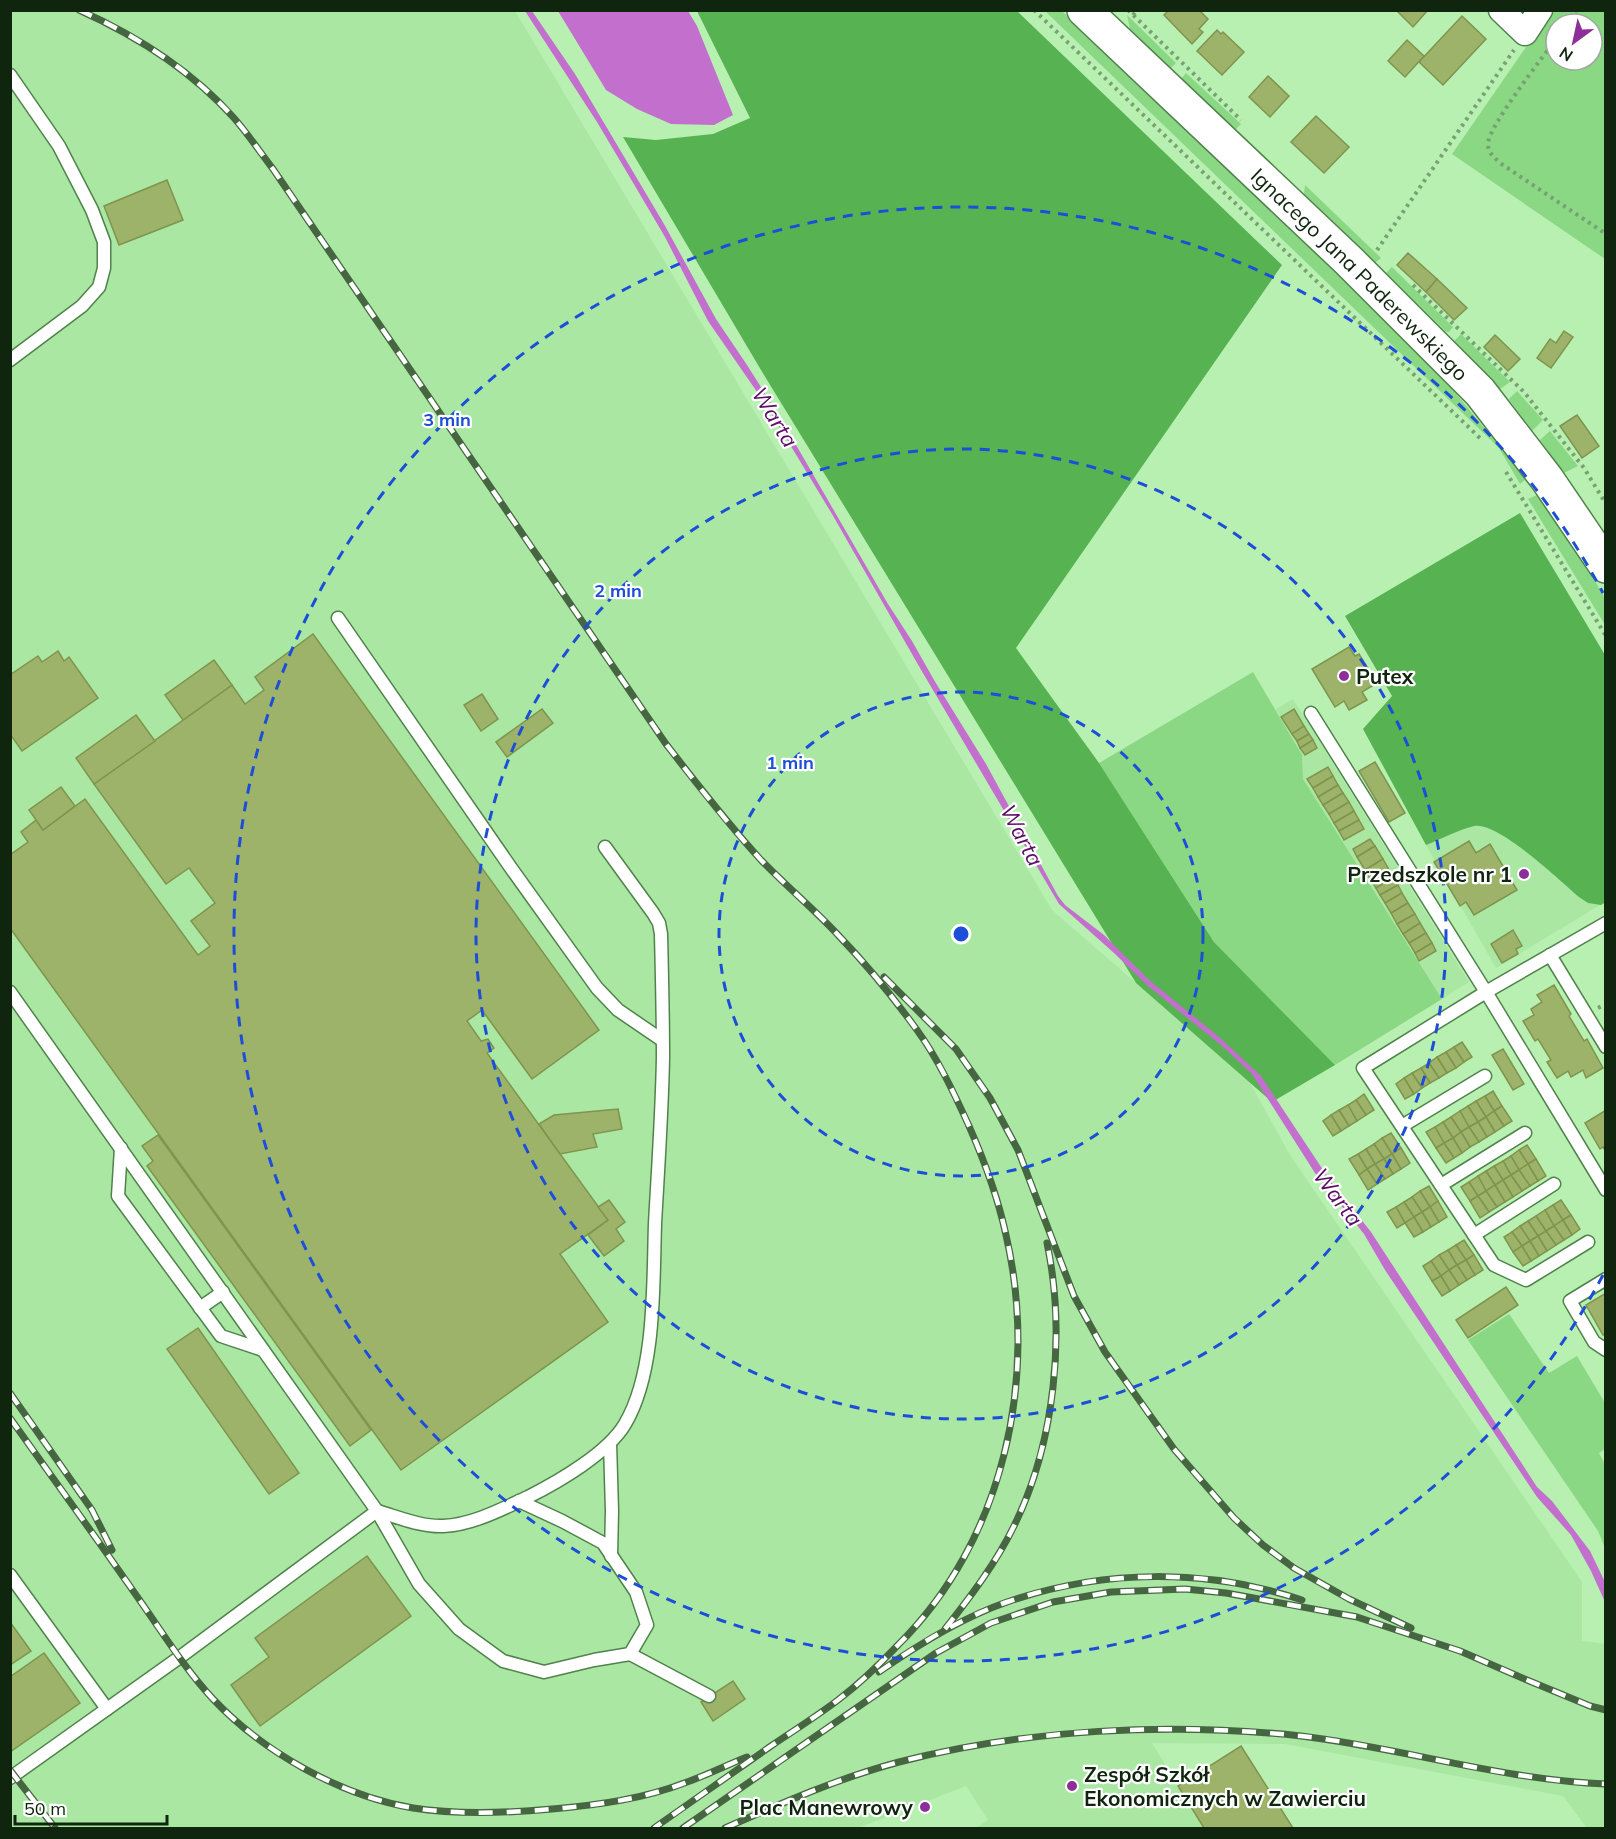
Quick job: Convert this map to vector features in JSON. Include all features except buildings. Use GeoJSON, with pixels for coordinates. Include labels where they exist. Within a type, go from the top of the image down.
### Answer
{"type":"FeatureCollection","features":[{"type":"Feature","properties":{"kind":"main road","name":"Ignacego Jana Paderewskiego"},"geometry":{"type":"LineString","coordinates":[[1107,14],[1480,392],[1547,479],[1605,566]]}},
{"type":"Feature","properties":{"kind":"street"},"geometry":{"type":"LineString","coordinates":[[1501,10],[1525,33],[1540,10]]}},
{"type":"Feature","properties":{"kind":"lane"},"geometry":{"type":"LineString","coordinates":[[10,75],[59,146],[92,210],[104,242],[104,268],[99,287],[82,306],[10,360]]}},
{"type":"Feature","properties":{"kind":"lane"},"geometry":{"type":"LineString","coordinates":[[338,618],[597,988],[618,1010],[662,1040]]}},
{"type":"Feature","properties":{"kind":"lane"},"geometry":{"type":"LineString","coordinates":[[1311,713],[1486,992],[1605,1190]]}},
{"type":"Feature","properties":{"kind":"lane"},"geometry":{"type":"LineString","coordinates":[[377,1511],[421,1524],[443,1526],[485,1516],[519,1502],[548,1486],[601,1452],[626,1423],[634,1406],[647,1355],[652,1311],[662,1040],[661,934],[659,923],[605,847]]}},
{"type":"Feature","properties":{"kind":"lane"},"geometry":{"type":"LineString","coordinates":[[1588,1242],[1526,1280],[1494,1265],[1363,1068],[1486,992],[1605,923]]}},
{"type":"Feature","properties":{"kind":"lane"},"geometry":{"type":"LineString","coordinates":[[1550,955],[1605,1047]]}},
{"type":"Feature","properties":{"kind":"lane"},"geometry":{"type":"LineString","coordinates":[[10,992],[377,1511],[419,1584],[459,1629],[503,1661],[544,1672],[630,1654],[709,1696]]}},
{"type":"Feature","properties":{"kind":"lane"},"geometry":{"type":"LineString","coordinates":[[1402,1126],[1485,1076]]}},
{"type":"Feature","properties":{"kind":"lane"},"geometry":{"type":"LineString","coordinates":[[1441,1185],[1525,1133]]}},
{"type":"Feature","properties":{"kind":"lane"},"geometry":{"type":"LineString","coordinates":[[121,1148],[118,1196],[221,1336],[264,1350]]}},
{"type":"Feature","properties":{"kind":"lane"},"geometry":{"type":"LineString","coordinates":[[1474,1235],[1554,1184]]}},
{"type":"Feature","properties":{"kind":"lane"},"geometry":{"type":"LineString","coordinates":[[1605,1279],[1570,1300],[1594,1342],[1605,1350]]}},
{"type":"Feature","properties":{"kind":"lane"},"geometry":{"type":"LineString","coordinates":[[200,1308],[223,1292]]}},
{"type":"Feature","properties":{"kind":"lane"},"geometry":{"type":"LineString","coordinates":[[610,1443],[611,1556]]}},
{"type":"Feature","properties":{"kind":"lane"},"geometry":{"type":"LineString","coordinates":[[519,1502],[603,1543],[636,1592],[647,1625],[630,1654]]}},
{"type":"Feature","properties":{"kind":"lane"},"geometry":{"type":"LineString","coordinates":[[10,1778],[377,1511]]}},
{"type":"Feature","properties":{"kind":"lane"},"geometry":{"type":"LineString","coordinates":[[10,1575],[107,1709]]}},
{"type":"Feature","properties":{"kind":"path"},"geometry":{"type":"LineString","coordinates":[[1034,10],[1485,444]]}},
{"type":"Feature","properties":{"kind":"path"},"geometry":{"type":"LineString","coordinates":[[1107,14],[1132,15],[1137,10]]}},
{"type":"Feature","properties":{"kind":"path"},"geometry":{"type":"LineString","coordinates":[[1377,250],[1525,33]]}},
{"type":"Feature","properties":{"kind":"path"},"geometry":{"type":"LineString","coordinates":[[1544,56],[1495,126],[1488,145],[1490,153],[1500,163],[1605,234]]}},
{"type":"Feature","properties":{"kind":"path"},"geometry":{"type":"LineString","coordinates":[[1469,339],[1524,392],[1584,468],[1605,504]]}},
{"type":"Feature","properties":{"kind":"path"},"geometry":{"type":"LineString","coordinates":[[1506,471],[1605,636]]}},
{"type":"Feature","properties":{"kind":"shaded area"},"geometry":{"type":"Polygon","coordinates":[[[11,11],[515,11],[1052,910],[1249,1081],[1290,1155],[1582,1582],[1582,1641],[1605,1644],[1605,1828],[1587,1828],[1563,1796],[1285,1744],[1152,1743],[1204,1828],[976,1828],[988,1820],[966,1786],[858,1828],[11,1828],[11,11]]]}},
{"type":"Feature","properties":{"kind":"shaded area"},"geometry":{"type":"Polygon","coordinates":[[[697,11],[1017,11],[1282,265],[1016,648],[1099,763],[1214,942],[1335,1065],[1272,1102],[1136,983],[761,370],[623,137],[656,140],[713,134],[750,118],[697,11]]]}},
{"type":"Feature","properties":{"kind":"shaded area"},"geometry":{"type":"Polygon","coordinates":[[[1045,11],[1062,11],[1385,319],[1445,380],[1526,479],[1520,484],[1499,448],[1045,11]]]}},
{"type":"Feature","properties":{"kind":"shaded area"},"geometry":{"type":"Polygon","coordinates":[[[1551,11],[1605,11],[1605,259],[1452,154],[1544,21],[1544,72],[1604,72],[1604,12],[1551,11]]]}},
{"type":"Feature","properties":{"kind":"shaded area"},"geometry":{"type":"Polygon","coordinates":[[[1127,15],[1176,63],[1170,69],[1130,29],[1127,15]]]}},
{"type":"Feature","properties":{"kind":"shaded area"},"geometry":{"type":"Polygon","coordinates":[[[1186,73],[1241,124],[1235,130],[1181,79],[1186,73]]]}},
{"type":"Feature","properties":{"kind":"shaded area"},"geometry":{"type":"Polygon","coordinates":[[[1305,185],[1381,258],[1375,263],[1304,194],[1305,185]]]}},
{"type":"Feature","properties":{"kind":"shaded area"},"geometry":{"type":"Polygon","coordinates":[[[1392,267],[1453,327],[1449,332],[1446,332],[1386,273],[1392,267]]]}},
{"type":"Feature","properties":{"kind":"shaded area"},"geometry":{"type":"Polygon","coordinates":[[[1461,334],[1510,382],[1500,389],[1454,341],[1461,334]]]}},
{"type":"Feature","properties":{"kind":"shaded area"},"geometry":{"type":"Polygon","coordinates":[[[1517,391],[1543,420],[1532,431],[1509,399],[1517,391]]]}},
{"type":"Feature","properties":{"kind":"shaded area"},"geometry":{"type":"Polygon","coordinates":[[[1550,431],[1578,466],[1564,473],[1540,440],[1550,431]]]}},
{"type":"Feature","properties":{"kind":"shaded area"},"geometry":{"type":"Polygon","coordinates":[[[1537,495],[1574,545],[1605,598],[1605,625],[1528,499],[1537,495]]]}},
{"type":"Feature","properties":{"kind":"shaded area"},"geometry":{"type":"Polygon","coordinates":[[[1520,513],[1605,655],[1606,902],[1601,905],[1588,903],[1579,897],[1528,853],[1485,827],[1474,826],[1426,845],[1363,729],[1392,696],[1345,616],[1520,513]]]}},
{"type":"Feature","properties":{"kind":"shaded area"},"geometry":{"type":"Polygon","coordinates":[[[1253,672],[1302,755],[1303,779],[1442,999],[1335,1065],[1214,942],[1099,763],[1253,672]]]}},
{"type":"Feature","properties":{"kind":"shaded area"},"geometry":{"type":"Polygon","coordinates":[[[1293,699],[1469,982],[1442,999],[1303,779],[1302,755],[1276,709],[1293,699]]]}},
{"type":"Feature","properties":{"kind":"shaded area","name":"Przedszkole nr 1"},"geometry":{"type":"Polygon","coordinates":[[[1605,737],[1605,902],[1496,968],[1426,845],[1605,737]]]}},
{"type":"Feature","properties":{"kind":"shaded area"},"geometry":{"type":"Polygon","coordinates":[[[1509,1314],[1549,1373],[1577,1356],[1605,1403],[1605,1449],[1599,1453],[1605,1464],[1605,1548],[1598,1531],[1468,1340],[1509,1314]]]}},
{"type":"Feature","properties":{"kind":"water","name":"Warta"},"geometry":{"type":"Polygon","coordinates":[[[525,11],[532,11],[575,74],[664,224],[716,319],[781,419],[888,604],[986,764],[1058,896],[1065,905],[1104,935],[1149,980],[1218,1036],[1261,1076],[1329,1179],[1371,1232],[1537,1487],[1552,1501],[1590,1551],[1605,1582],[1605,1602],[1571,1535],[1537,1497],[1385,1270],[1364,1234],[1315,1173],[1252,1074],[1222,1046],[1148,986],[1059,904],[832,514],[766,405],[708,321],[665,237],[635,186],[597,122],[525,11]]]}},
{"type":"Feature","properties":{"kind":"water"},"geometry":{"type":"Polygon","coordinates":[[[558,11],[688,11],[697,26],[733,115],[714,125],[671,124],[637,109],[606,90],[558,11]]]}},
{"type":"Feature","properties":{"kind":"railway"},"geometry":{"type":"LineString","coordinates":[[79,10],[122,31],[182,70],[218,101],[244,130],[273,169],[666,744],[748,846],[849,947],[899,1005],[925,1041],[939,1064],[969,1126],[995,1193],[1006,1235],[1015,1289],[1018,1345],[1014,1400],[1004,1454],[987,1507],[964,1557],[934,1603],[898,1645],[861,1681],[822,1712],[654,1828]]}},
{"type":"Feature","properties":{"kind":"railway"},"geometry":{"type":"LineString","coordinates":[[884,977],[956,1049],[990,1098],[1018,1150],[1074,1296],[1105,1352],[1174,1449],[1234,1518],[1263,1545],[1294,1568],[1349,1599],[1411,1628]]}},
{"type":"Feature","properties":{"kind":"railway"},"geometry":{"type":"LineString","coordinates":[[945,1629],[1007,1540],[1028,1494],[1039,1459],[1053,1387],[1056,1350],[1053,1278],[1047,1243]]}},
{"type":"Feature","properties":{"kind":"railway"},"geometry":{"type":"LineString","coordinates":[[10,1393],[92,1510],[112,1550]]}},
{"type":"Feature","properties":{"kind":"railway"},"geometry":{"type":"LineString","coordinates":[[10,1418],[202,1687],[255,1737],[279,1754],[331,1782],[386,1802],[413,1808],[482,1813],[518,1812],[638,1797],[671,1788],[747,1757]]}},
{"type":"Feature","properties":{"kind":"railway"},"geometry":{"type":"LineString","coordinates":[[879,1672],[925,1642],[990,1608],[1043,1591],[1080,1583],[1117,1578],[1192,1578],[1229,1582],[1302,1600]]}},
{"type":"Feature","properties":{"kind":"railway"},"geometry":{"type":"LineString","coordinates":[[683,1828],[936,1653],[991,1623],[1053,1602],[1111,1592],[1185,1589],[1226,1593],[1357,1617],[1460,1651],[1590,1706],[1606,1710]]}},
{"type":"Feature","properties":{"kind":"railway"},"geometry":{"type":"LineString","coordinates":[[725,1828],[833,1783],[899,1762],[997,1742],[1098,1731],[1200,1730],[1301,1736],[1529,1776],[1606,1784]]}},
{"type":"Feature","properties":{"kind":"railway"},"geometry":{"type":"LineString","coordinates":[[10,1770],[55,1828]]}},
{"type":"Feature","properties":{"kind":"place","name":"Putex"},"geometry":{"type":"Point","coordinates":[1344,676]}},
{"type":"Feature","properties":{"kind":"place","name":"Przedszkole nr 1"},"geometry":{"type":"Point","coordinates":[1524,874]}},
{"type":"Feature","properties":{"kind":"place","name":"Zespół Szkół Ekonomicznych w Zawierciu"},"geometry":{"type":"Point","coordinates":[1072,1786]}},
{"type":"Feature","properties":{"kind":"place","name":"Plac Manewrowy"},"geometry":{"type":"Point","coordinates":[925,1807]}}]}
